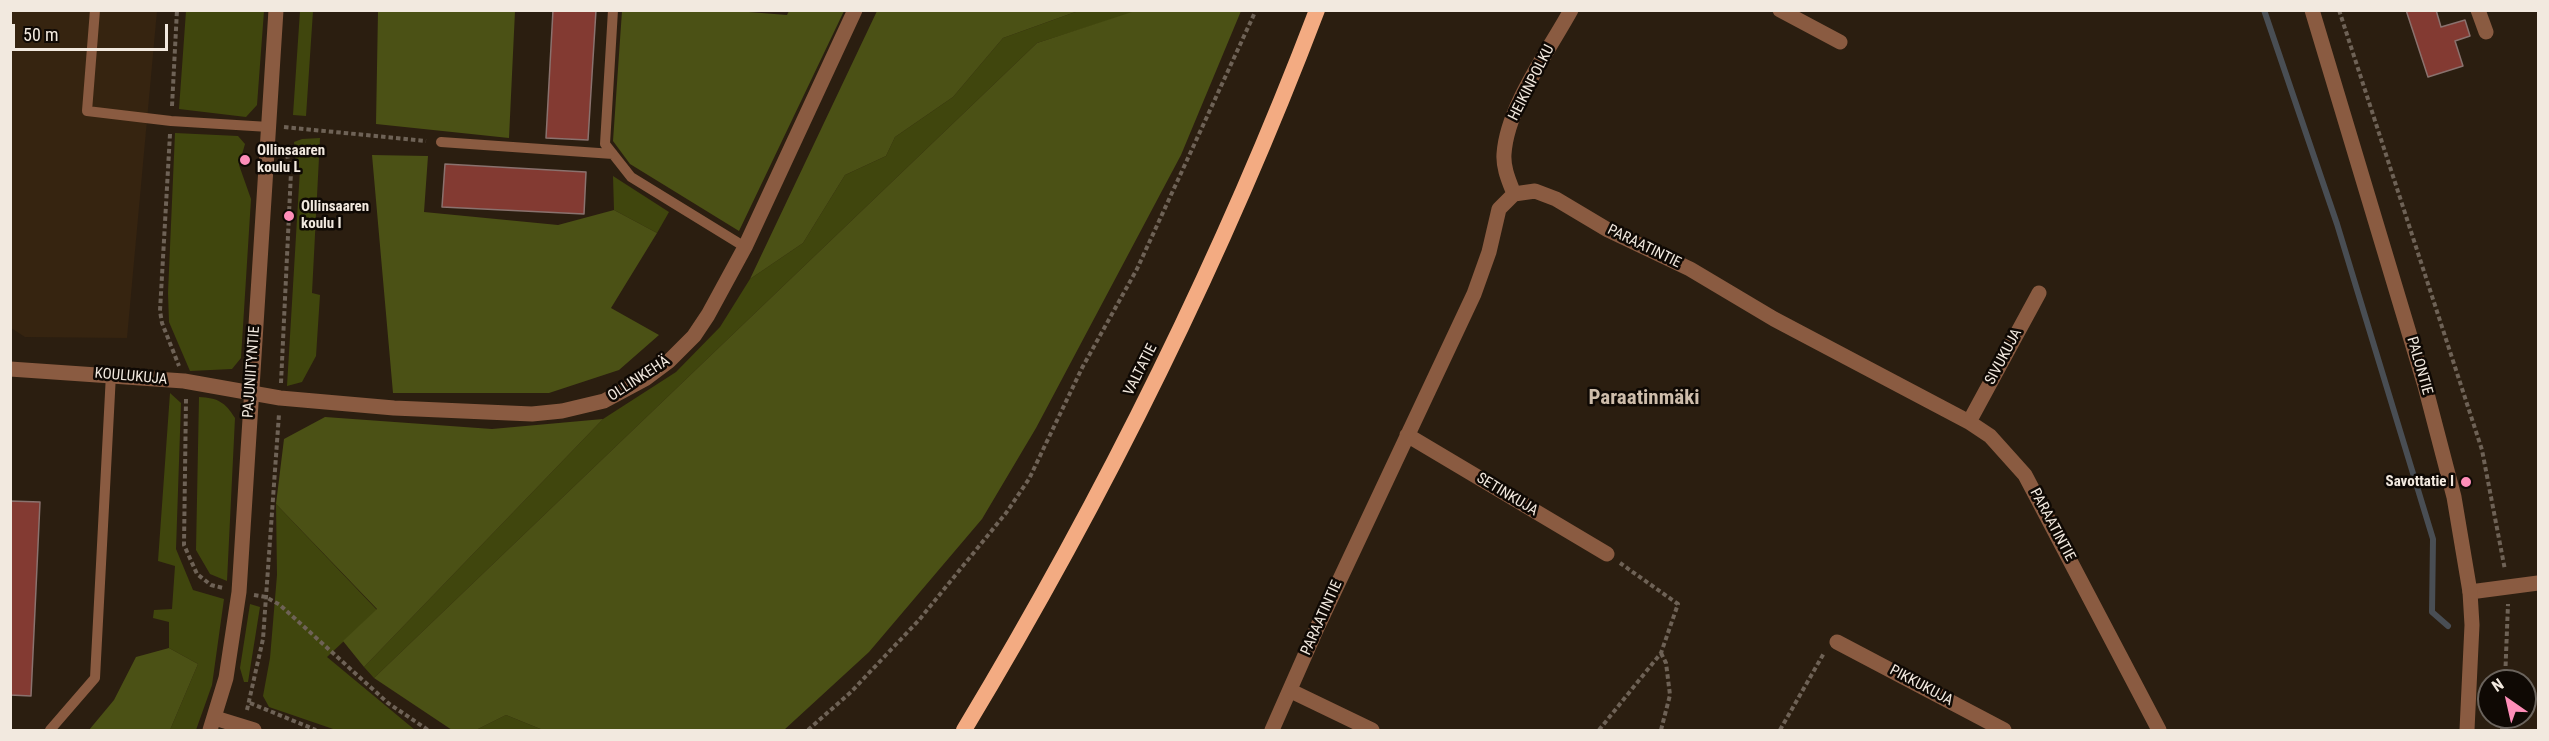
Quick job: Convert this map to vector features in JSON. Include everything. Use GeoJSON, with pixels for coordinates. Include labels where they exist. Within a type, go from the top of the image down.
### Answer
{"type":"FeatureCollection","features":[{"type":"Feature","properties":{"kind":"highway","name":"VALTATIE"},"geometry":{"type":"LineString","coordinates":[[964,730],[1087,517],[1170,354],[1233,220],[1317,10]]}},
{"type":"Feature","properties":{"kind":"street","name":"PAJUNIITYNTIE"},"geometry":{"type":"LineString","coordinates":[[212,724],[234,636],[238,592],[276,10]]}},
{"type":"Feature","properties":{"kind":"street","name":"OLLINKEHÄ"},"geometry":{"type":"LineString","coordinates":[[250,392],[280,398],[503,414],[562,411],[604,401],[645,378],[684,347],[708,315],[745,247],[855,10]]}},
{"type":"Feature","properties":{"kind":"street","name":"HEIKINPOLKU"},"geometry":{"type":"LineString","coordinates":[[1514,194],[1507,176],[1504,155],[1509,129],[1516,110],[1571,10]]}},
{"type":"Feature","properties":{"kind":"street"},"geometry":{"type":"LineString","coordinates":[[1780,10],[1840,42]]}},
{"type":"Feature","properties":{"kind":"street","name":"PALONTIE"},"geometry":{"type":"LineString","coordinates":[[2312,10],[2426,386],[2454,497],[2470,592],[2472,625],[2467,730]]}},
{"type":"Feature","properties":{"kind":"street"},"geometry":{"type":"LineString","coordinates":[[2478,10],[2486,32]]}},
{"type":"Feature","properties":{"kind":"street","name":"PARAATINTIE"},"geometry":{"type":"LineString","coordinates":[[1272,730],[1317,628],[1474,294],[1489,252],[1499,209],[1514,194],[1535,191],[1556,199],[1608,230],[1690,269],[1774,320],[1970,422],[1990,436],[2025,475],[2159,730]]}},
{"type":"Feature","properties":{"kind":"street","name":"SIVUKUJA"},"geometry":{"type":"LineString","coordinates":[[1970,422],[2038,293]]}},
{"type":"Feature","properties":{"kind":"street","name":"KOULUKUJA"},"geometry":{"type":"LineString","coordinates":[[10,369],[111,374],[184,381],[250,392]]}},
{"type":"Feature","properties":{"kind":"street","name":"SETINKUJA"},"geometry":{"type":"LineString","coordinates":[[1407,435],[1607,554]]}},
{"type":"Feature","properties":{"kind":"street"},"geometry":{"type":"LineString","coordinates":[[2470,592],[2538,583]]}},
{"type":"Feature","properties":{"kind":"street","name":"PIKKUKUJA"},"geometry":{"type":"LineString","coordinates":[[1838,642],[2004,730]]}},
{"type":"Feature","properties":{"kind":"street"},"geometry":{"type":"LineString","coordinates":[[1291,691],[1372,730]]}},
{"type":"Feature","properties":{"kind":"street"},"geometry":{"type":"LineString","coordinates":[[212,724],[247,729]]}},
{"type":"Feature","properties":{"kind":"lane"},"geometry":{"type":"LineString","coordinates":[[95,10],[87,111],[171,121],[269,127]]}},
{"type":"Feature","properties":{"kind":"lane"},"geometry":{"type":"LineString","coordinates":[[613,10],[605,144],[631,177],[745,247]]}},
{"type":"Feature","properties":{"kind":"lane"},"geometry":{"type":"LineString","coordinates":[[441,142],[613,154]]}},
{"type":"Feature","properties":{"kind":"lane"},"geometry":{"type":"LineString","coordinates":[[50,730],[95,678],[111,374]]}},
{"type":"Feature","properties":{"kind":"path"},"geometry":{"type":"LineString","coordinates":[[177,10],[160,311],[162,323],[184,381],[187,404],[186,554],[204,581],[238,592],[266,597],[288,611],[388,703],[428,730]]}},
{"type":"Feature","properties":{"kind":"path"},"geometry":{"type":"LineString","coordinates":[[808,730],[850,692],[919,620],[1006,513],[1029,479],[1050,440],[1082,368],[1142,259],[1256,10]]}},
{"type":"Feature","properties":{"kind":"path"},"geometry":{"type":"LineString","coordinates":[[2339,10],[2482,450],[2508,587],[2505,669]]}},
{"type":"Feature","properties":{"kind":"path"},"geometry":{"type":"LineString","coordinates":[[286,137],[288,116]]}},
{"type":"Feature","properties":{"kind":"path"},"geometry":{"type":"LineString","coordinates":[[269,127],[441,142]]}},
{"type":"Feature","properties":{"kind":"path"},"geometry":{"type":"LineString","coordinates":[[247,729],[263,639],[280,398],[291,172],[285,146]]}},
{"type":"Feature","properties":{"kind":"path"},"geometry":{"type":"LineString","coordinates":[[1599,730],[1661,653],[1678,604],[1607,554]]}},
{"type":"Feature","properties":{"kind":"path"},"geometry":{"type":"LineString","coordinates":[[1780,730],[1813,669],[1830,644],[1838,642]]}},
{"type":"Feature","properties":{"kind":"path"},"geometry":{"type":"LineString","coordinates":[[1661,653],[1666,663],[1671,695],[1661,730]]}},
{"type":"Feature","properties":{"kind":"path"},"geometry":{"type":"LineString","coordinates":[[250,703],[316,730]]}},
{"type":"Feature","properties":{"kind":"shaded area"},"geometry":{"type":"Polygon","coordinates":[[[11,11],[157,11],[127,338],[25,337],[11,328],[11,11]]]}},
{"type":"Feature","properties":{"kind":"green space"},"geometry":{"type":"Polygon","coordinates":[[[1138,10],[1241,11],[1181,155],[1036,428],[982,519],[869,652],[784,730],[543,730],[506,715],[476,730],[452,730],[374,678],[1037,43],[1138,10]]]}},
{"type":"Feature","properties":{"kind":"green space"},"geometry":{"type":"Polygon","coordinates":[[[186,11],[264,11],[257,105],[246,117],[179,109],[186,11]]]}},
{"type":"Feature","properties":{"kind":"green space"},"geometry":{"type":"Polygon","coordinates":[[[300,11],[313,11],[306,116],[293,115],[300,11]]]}},
{"type":"Feature","properties":{"kind":"green space"},"geometry":{"type":"Polygon","coordinates":[[[378,11],[515,11],[509,138],[376,124],[378,11]]]}},
{"type":"Feature","properties":{"kind":"green space"},"geometry":{"type":"Polygon","coordinates":[[[622,11],[736,11],[787,15],[789,11],[844,11],[739,231],[630,164],[613,141],[622,11]]]}},
{"type":"Feature","properties":{"kind":"green space"},"geometry":{"type":"Polygon","coordinates":[[[877,11],[1078,11],[1003,38],[953,97],[895,137],[886,156],[845,175],[803,243],[750,279],[877,11]]]}},
{"type":"Feature","properties":{"kind":"green space"},"geometry":{"type":"Polygon","coordinates":[[[1078,11],[1138,11],[1037,43],[374,678],[364,667],[603,419],[676,372],[720,327],[750,279],[803,243],[845,175],[886,156],[895,137],[953,97],[1003,38],[1078,11]]]}},
{"type":"Feature","properties":{"kind":"green space"},"geometry":{"type":"Polygon","coordinates":[[[175,133],[238,136],[245,144],[239,165],[251,199],[241,358],[232,369],[190,371],[169,322],[168,293],[175,133]]]}},
{"type":"Feature","properties":{"kind":"green space"},"geometry":{"type":"Polygon","coordinates":[[[320,138],[312,293],[320,295],[316,356],[302,382],[287,386],[300,169],[296,167],[294,142],[320,138]]]}},
{"type":"Feature","properties":{"kind":"green space"},"geometry":{"type":"Polygon","coordinates":[[[372,155],[428,156],[424,212],[558,225],[614,210],[657,233],[611,308],[659,335],[619,370],[549,393],[393,393],[372,155]]]}},
{"type":"Feature","properties":{"kind":"green space"},"geometry":{"type":"Polygon","coordinates":[[[613,176],[669,212],[657,233],[614,210],[613,176]]]}},
{"type":"Feature","properties":{"kind":"green space"},"geometry":{"type":"Polygon","coordinates":[[[170,393],[181,403],[176,549],[193,590],[224,599],[212,685],[196,730],[170,730],[198,664],[169,648],[169,622],[153,618],[154,610],[172,609],[175,566],[158,561],[170,393]]]}},
{"type":"Feature","properties":{"kind":"green space"},"geometry":{"type":"Polygon","coordinates":[[[199,397],[211,398],[220,402],[235,418],[227,581],[210,574],[196,550],[199,397]]]}},
{"type":"Feature","properties":{"kind":"green space"},"geometry":{"type":"Polygon","coordinates":[[[325,417],[492,429],[603,419],[364,667],[343,641],[377,609],[276,504],[284,439],[325,417]]]}},
{"type":"Feature","properties":{"kind":"green space"},"geometry":{"type":"Polygon","coordinates":[[[276,504],[377,610],[327,657],[415,730],[336,730],[269,707],[263,696],[270,658],[277,575],[276,504]]]}},
{"type":"Feature","properties":{"kind":"green space"},"geometry":{"type":"Polygon","coordinates":[[[250,604],[260,607],[248,682],[244,682],[240,668],[250,604]]]}},
{"type":"Feature","properties":{"kind":"green space"},"geometry":{"type":"Polygon","coordinates":[[[169,648],[198,664],[170,730],[89,730],[114,700],[136,657],[169,648]]]}},
{"type":"Feature","properties":{"kind":"green space"},"geometry":{"type":"Polygon","coordinates":[[[506,715],[543,730],[476,730],[506,715]]]}},
{"type":"Feature","properties":{"kind":"building"},"geometry":{"type":"Polygon","coordinates":[[[553,10],[596,10],[588,140],[546,138],[553,10]]]}},
{"type":"Feature","properties":{"kind":"building"},"geometry":{"type":"Polygon","coordinates":[[[2406,10],[2436,10],[2441,27],[2465,20],[2470,36],[2455,41],[2463,66],[2428,77],[2406,10]]]}},
{"type":"Feature","properties":{"kind":"building"},"geometry":{"type":"Polygon","coordinates":[[[445,164],[586,172],[584,214],[442,207],[445,164]]]}},
{"type":"Feature","properties":{"kind":"building"},"geometry":{"type":"Polygon","coordinates":[[[10,501],[40,502],[31,696],[10,695],[10,501]]]}},
{"type":"Feature","properties":{"kind":"waterway"},"geometry":{"type":"LineString","coordinates":[[2264,10],[2337,224],[2433,539],[2432,612],[2448,626]]}},
{"type":"Feature","properties":{"kind":"place","name":"Ollinsaaren koulu L"},"geometry":{"type":"Point","coordinates":[245,160]}},
{"type":"Feature","properties":{"kind":"place","name":"Ollinsaaren koulu I"},"geometry":{"type":"Point","coordinates":[289,216]}},
{"type":"Feature","properties":{"kind":"place","name":"Savottatie I"},"geometry":{"type":"Point","coordinates":[2466,482]}},
{"type":"Feature","properties":{"kind":"district","name":"Paraatinmäki"},"geometry":{"type":"Point","coordinates":[1644,399]}}]}
